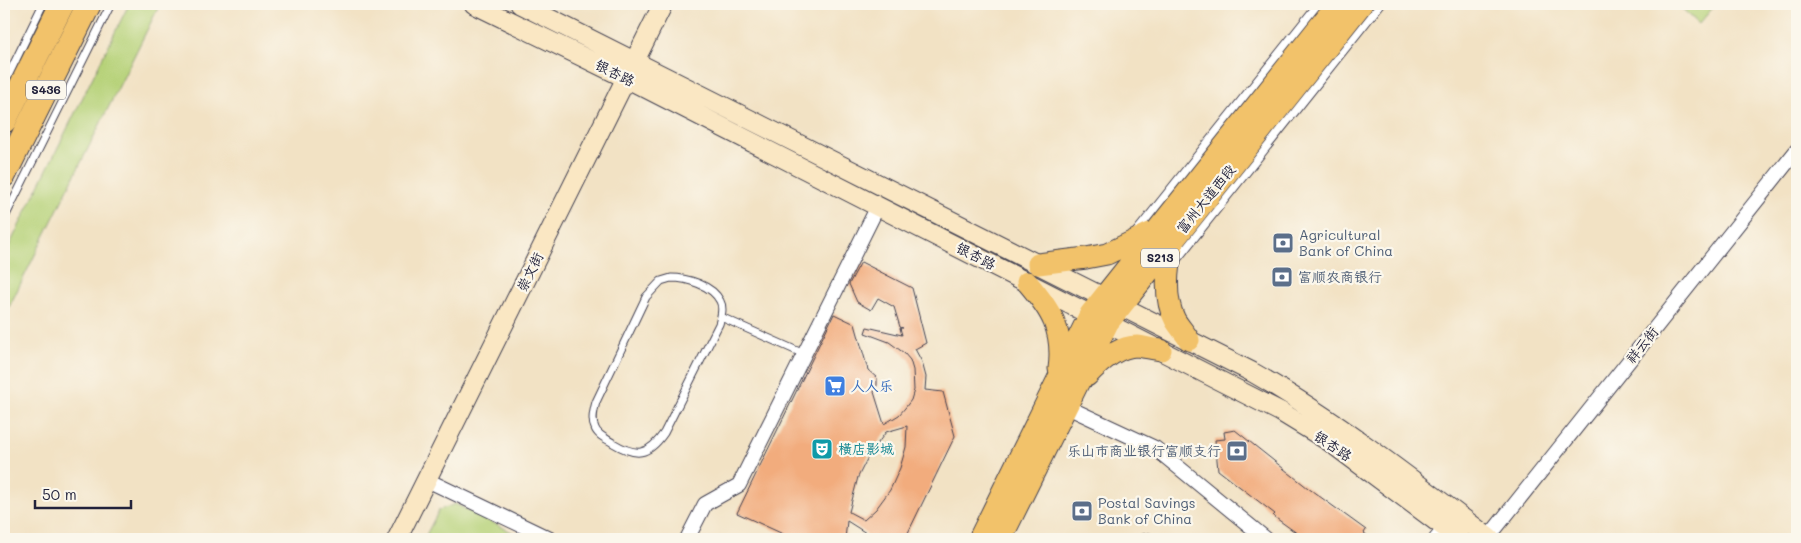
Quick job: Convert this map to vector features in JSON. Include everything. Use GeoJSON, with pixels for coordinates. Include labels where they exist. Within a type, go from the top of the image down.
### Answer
{"type":"FeatureCollection","features":[{"type":"Feature","properties":{"kind":"highway","name":"S436"},"geometry":{"type":"LineString","coordinates":[[4,121],[62,4]]}},
{"type":"Feature","properties":{"kind":"highway","name":"S436"},"geometry":{"type":"LineString","coordinates":[[4,175],[89,4]]}},
{"type":"Feature","properties":{"kind":"main road","name":"银杏路"},"geometry":{"type":"LineString","coordinates":[[474,4],[626,78],[878,206],[1032,273],[1112,301],[1252,372],[1294,396],[1340,427],[1488,539]]}},
{"type":"Feature","properties":{"kind":"main road","name":"银杏路"},"geometry":{"type":"LineString","coordinates":[[520,4],[635,60],[1032,273],[1099,319],[1281,412],[1330,442],[1447,535]]}},
{"type":"Feature","properties":{"kind":"main road","name":"崇文街"},"geometry":{"type":"LineString","coordinates":[[397,539],[663,4]]}},
{"type":"Feature","properties":{"kind":"main road","name":"富州大道西段"},"geometry":{"type":"LineString","coordinates":[[978,539],[1067,384],[1099,319],[1337,4]]}},
{"type":"Feature","properties":{"kind":"main road","name":"富州大道西段"},"geometry":{"type":"LineString","coordinates":[[1165,234],[1362,4]]}},
{"type":"Feature","properties":{"kind":"main road"},"geometry":{"type":"LineString","coordinates":[[1161,350],[1136,346],[1123,349],[1067,384],[1060,357],[1060,339],[1055,322],[1032,273],[1107,254],[1125,246],[1165,234],[1168,300],[1175,320],[1189,340]]}},
{"type":"Feature","properties":{"kind":"main road","name":"富州大道西段"},"geometry":{"type":"LineString","coordinates":[[1001,539],[1067,407],[1067,384]]}},
{"type":"Feature","properties":{"kind":"street","name":"祥云街"},"geometry":{"type":"LineString","coordinates":[[1488,539],[1797,150]]}},
{"type":"Feature","properties":{"kind":"street"},"geometry":{"type":"LineString","coordinates":[[687,539],[705,504],[739,485],[878,206]]}},
{"type":"Feature","properties":{"kind":"street"},"geometry":{"type":"LineString","coordinates":[[1067,407],[1155,448],[1266,539]]}},
{"type":"Feature","properties":{"kind":"street"},"geometry":{"type":"LineString","coordinates":[[427,480],[550,539]]}},
{"type":"Feature","properties":{"kind":"lane"},"geometry":{"type":"LineString","coordinates":[[4,84],[43,4]]}},
{"type":"Feature","properties":{"kind":"lane"},"geometry":{"type":"LineString","coordinates":[[4,219],[111,4]]}},
{"type":"Feature","properties":{"kind":"lane"},"geometry":{"type":"LineString","coordinates":[[1125,246],[1318,4]]}},
{"type":"Feature","properties":{"kind":"lane"},"geometry":{"type":"LineString","coordinates":[[1168,271],[1381,4]]}},
{"type":"Feature","properties":{"kind":"lane"},"geometry":{"type":"LineString","coordinates":[[681,278],[702,285],[713,292],[721,302],[721,317],[657,444],[649,450],[638,453],[626,451],[595,430],[593,419],[596,402],[646,297],[661,281],[681,278]]}},
{"type":"Feature","properties":{"kind":"lane"},"geometry":{"type":"LineString","coordinates":[[721,317],[804,354]]}},
{"type":"Feature","properties":{"kind":"lane"},"geometry":{"type":"LineString","coordinates":[[1140,539],[1149,537],[1157,539]]}},
{"type":"Feature","properties":{"kind":"green space"},"geometry":{"type":"Polygon","coordinates":[[[129,4],[160,4],[4,317],[4,256],[129,4]]]}},
{"type":"Feature","properties":{"kind":"green space"},"geometry":{"type":"Polygon","coordinates":[[[1677,4],[1716,4],[1699,24],[1677,4]]]}},
{"type":"Feature","properties":{"kind":"green space"},"geometry":{"type":"Polygon","coordinates":[[[455,504],[526,539],[424,539],[439,510],[455,504]]]}},
{"type":"Feature","properties":{"kind":"building"},"geometry":{"type":"Polygon","coordinates":[[[861,262],[912,288],[926,343],[915,349],[922,362],[926,377],[925,390],[943,392],[955,436],[905,539],[866,539],[866,533],[847,521],[845,539],[794,539],[737,513],[834,314],[855,324],[868,370],[877,378],[874,392],[884,424],[899,415],[911,400],[914,390],[913,370],[910,360],[889,342],[865,333],[867,327],[902,335],[900,328],[903,328],[900,327],[894,307],[878,298],[871,310],[857,302],[849,284],[861,262]],[[907,426],[886,432],[869,455],[858,477],[849,512],[864,520],[876,509],[890,490],[900,468],[906,447],[907,426]]]}},
{"type":"Feature","properties":{"kind":"building"},"geometry":{"type":"Polygon","coordinates":[[[1235,430],[1308,488],[1366,530],[1364,533],[1372,539],[1305,539],[1273,516],[1275,514],[1218,470],[1215,440],[1225,439],[1224,432],[1235,430]]]}},
{"type":"Feature","properties":{"kind":"place","name":"Agricultural Bank of China"},"geometry":{"type":"Point","coordinates":[1283,243]}},
{"type":"Feature","properties":{"kind":"place","name":"富顺农商银行"},"geometry":{"type":"Point","coordinates":[1282,277]}},
{"type":"Feature","properties":{"kind":"place","name":"人人乐"},"geometry":{"type":"Point","coordinates":[835,386]}},
{"type":"Feature","properties":{"kind":"place","name":"横店影城"},"geometry":{"type":"Point","coordinates":[822,449]}},
{"type":"Feature","properties":{"kind":"place","name":"乐山市商业银行富顺支行"},"geometry":{"type":"Point","coordinates":[1237,451]}},
{"type":"Feature","properties":{"kind":"place","name":"Postal Savings Bank of China"},"geometry":{"type":"Point","coordinates":[1082,511]}}]}
